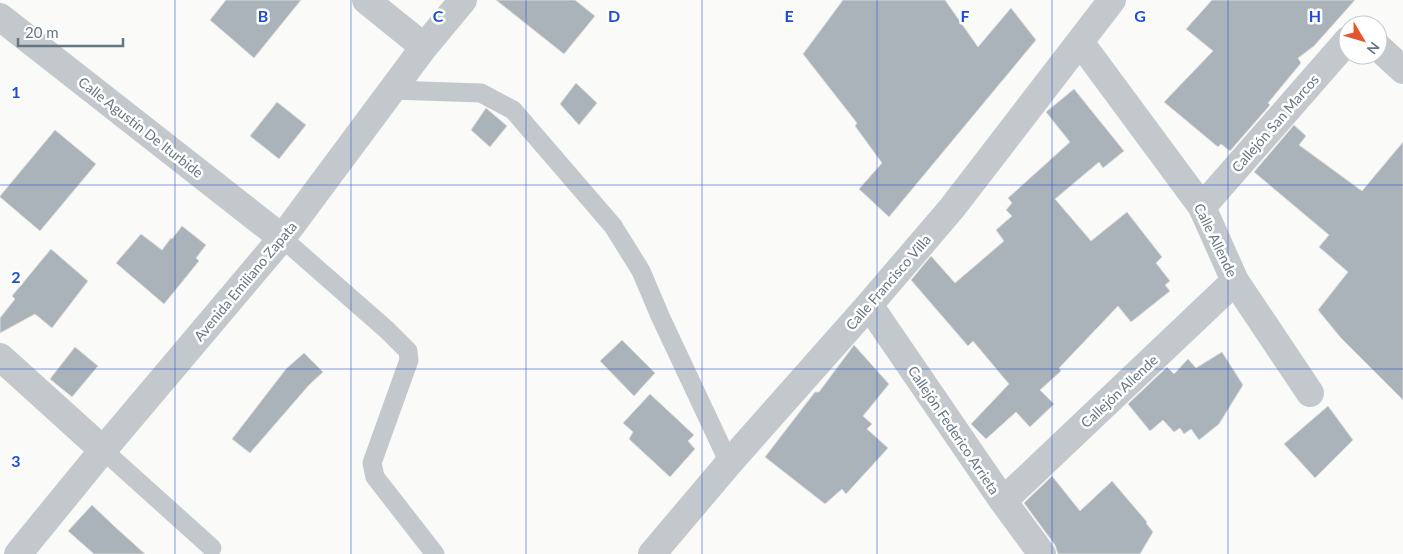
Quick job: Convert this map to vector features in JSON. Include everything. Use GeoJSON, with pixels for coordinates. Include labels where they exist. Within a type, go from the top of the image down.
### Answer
{"type":"FeatureCollection","features":[{"type":"Feature","properties":{"kind":"street"},"geometry":{"type":"LineString","coordinates":[[366,0],[424,47]]}},
{"type":"Feature","properties":{"kind":"street","name":"Avenida Emiliano Zapata"},"geometry":{"type":"LineString","coordinates":[[18,554],[282,238],[424,47],[463,0]]}},
{"type":"Feature","properties":{"kind":"street","name":"Calle Francisco Villa"},"geometry":{"type":"LineString","coordinates":[[652,554],[952,208],[1080,42],[1108,2]]}},
{"type":"Feature","properties":{"kind":"street","name":"Calle Agustín De Iturbide"},"geometry":{"type":"LineString","coordinates":[[0,17],[282,238]]}},
{"type":"Feature","properties":{"kind":"street","name":"Calle Allende"},"geometry":{"type":"LineString","coordinates":[[1080,42],[1202,207],[1235,281],[1310,394]]}},
{"type":"Feature","properties":{"kind":"street","name":"Callejón San Marcos"},"geometry":{"type":"LineString","coordinates":[[1202,207],[1338,51]]}},
{"type":"Feature","properties":{"kind":"street"},"geometry":{"type":"LineString","coordinates":[[1388,56],[1403,70]]}},
{"type":"Feature","properties":{"kind":"street","name":"Callejón Allende"},"geometry":{"type":"LineString","coordinates":[[1003,501],[1235,281]]}},
{"type":"Feature","properties":{"kind":"street","name":"Callejón Federico Arrieta"},"geometry":{"type":"LineString","coordinates":[[869,305],[1003,501],[1042,554]]}},
{"type":"Feature","properties":{"kind":"street"},"geometry":{"type":"LineString","coordinates":[[0,357],[103,450]]}},
{"type":"Feature","properties":{"kind":"lane"},"geometry":{"type":"LineString","coordinates":[[392,90],[481,93],[513,110],[618,233],[641,271],[729,463]]}},
{"type":"Feature","properties":{"kind":"lane"},"geometry":{"type":"LineString","coordinates":[[282,238],[387,330],[408,351],[409,360],[372,463],[375,477],[435,554]]}},
{"type":"Feature","properties":{"kind":"lane"},"geometry":{"type":"LineString","coordinates":[[103,450],[212,548]]}},
{"type":"Feature","properties":{"kind":"building"},"geometry":{"type":"Polygon","coordinates":[[[226,0],[301,0],[254,58],[210,20],[226,0]]]}},
{"type":"Feature","properties":{"kind":"building"},"geometry":{"type":"Polygon","coordinates":[[[496,0],[575,0],[595,16],[564,54],[496,0]]]}},
{"type":"Feature","properties":{"kind":"building"},"geometry":{"type":"Polygon","coordinates":[[[843,0],[945,0],[978,47],[1011,8],[1036,40],[889,217],[859,189],[882,163],[855,126],[857,123],[803,54],[843,0]]]}},
{"type":"Feature","properties":{"kind":"building"},"geometry":{"type":"Polygon","coordinates":[[[1212,0],[1355,0],[1342,15],[1338,15],[1338,19],[1314,46],[1298,58],[1301,63],[1268,103],[1270,105],[1230,151],[1221,144],[1218,147],[1164,102],[1213,51],[1186,29],[1212,0]]]}},
{"type":"Feature","properties":{"kind":"building"},"geometry":{"type":"Polygon","coordinates":[[[576,83],[597,103],[579,125],[560,104],[576,83]]]}},
{"type":"Feature","properties":{"kind":"building"},"geometry":{"type":"Polygon","coordinates":[[[1074,89],[1124,151],[1103,168],[1099,162],[1055,199],[1091,241],[1127,212],[1162,257],[1156,263],[1170,281],[1165,285],[1170,291],[1131,322],[1118,306],[1059,368],[1061,371],[1040,390],[1054,404],[1030,427],[1016,412],[986,439],[971,424],[1009,384],[973,341],[968,346],[911,280],[931,256],[955,283],[1004,241],[996,230],[1012,216],[1006,210],[1012,203],[1008,198],[1070,142],[1046,112],[1074,89]]]}},
{"type":"Feature","properties":{"kind":"building"},"geometry":{"type":"Polygon","coordinates":[[[277,102],[306,125],[279,159],[250,136],[277,102]]]}},
{"type":"Feature","properties":{"kind":"building"},"geometry":{"type":"Polygon","coordinates":[[[486,108],[507,126],[490,147],[471,130],[486,108]]]}},
{"type":"Feature","properties":{"kind":"building"},"geometry":{"type":"Polygon","coordinates":[[[1294,125],[1306,136],[1299,145],[1362,191],[1403,142],[1403,400],[1341,338],[1318,310],[1348,272],[1319,247],[1329,235],[1254,172],[1294,125]]]}},
{"type":"Feature","properties":{"kind":"building"},"geometry":{"type":"Polygon","coordinates":[[[55,130],[96,164],[40,231],[0,196],[55,130]]]}},
{"type":"Feature","properties":{"kind":"building"},"geometry":{"type":"Polygon","coordinates":[[[182,226],[206,245],[196,258],[199,261],[164,304],[116,263],[141,234],[162,250],[182,226]]]}},
{"type":"Feature","properties":{"kind":"building"},"geometry":{"type":"Polygon","coordinates":[[[51,249],[88,281],[52,328],[35,314],[0,333],[0,318],[15,299],[12,296],[51,249]]]}},
{"type":"Feature","properties":{"kind":"building"},"geometry":{"type":"Polygon","coordinates":[[[622,340],[655,373],[634,396],[600,361],[622,340]]]}},
{"type":"Feature","properties":{"kind":"building"},"geometry":{"type":"Polygon","coordinates":[[[854,345],[889,384],[863,416],[872,424],[867,429],[888,448],[846,494],[842,489],[825,504],[765,457],[815,392],[819,392],[854,345]]]}},
{"type":"Feature","properties":{"kind":"building"},"geometry":{"type":"Polygon","coordinates":[[[75,347],[98,366],[72,397],[50,379],[75,347]]]}},
{"type":"Feature","properties":{"kind":"building"},"geometry":{"type":"Polygon","coordinates":[[[1222,352],[1243,385],[1219,424],[1199,440],[1191,429],[1184,434],[1180,428],[1174,432],[1163,420],[1150,431],[1128,404],[1167,367],[1174,374],[1188,359],[1196,368],[1222,352]]]}},
{"type":"Feature","properties":{"kind":"building"},"geometry":{"type":"Polygon","coordinates":[[[304,353],[323,372],[309,385],[250,453],[232,439],[286,369],[304,353]]]}},
{"type":"Feature","properties":{"kind":"building"},"geometry":{"type":"Polygon","coordinates":[[[650,394],[694,435],[688,441],[695,449],[670,477],[629,439],[633,432],[623,423],[650,394]]]}},
{"type":"Feature","properties":{"kind":"building"},"geometry":{"type":"Polygon","coordinates":[[[1328,406],[1353,440],[1315,478],[1284,444],[1328,406]]]}},
{"type":"Feature","properties":{"kind":"building"},"geometry":{"type":"Polygon","coordinates":[[[1052,476],[1080,511],[1112,481],[1147,522],[1153,532],[1140,554],[1058,554],[1055,545],[1024,503],[1052,476]]]}},
{"type":"Feature","properties":{"kind":"building"},"geometry":{"type":"Polygon","coordinates":[[[92,505],[145,554],[94,554],[68,531],[92,505]]]}}]}
